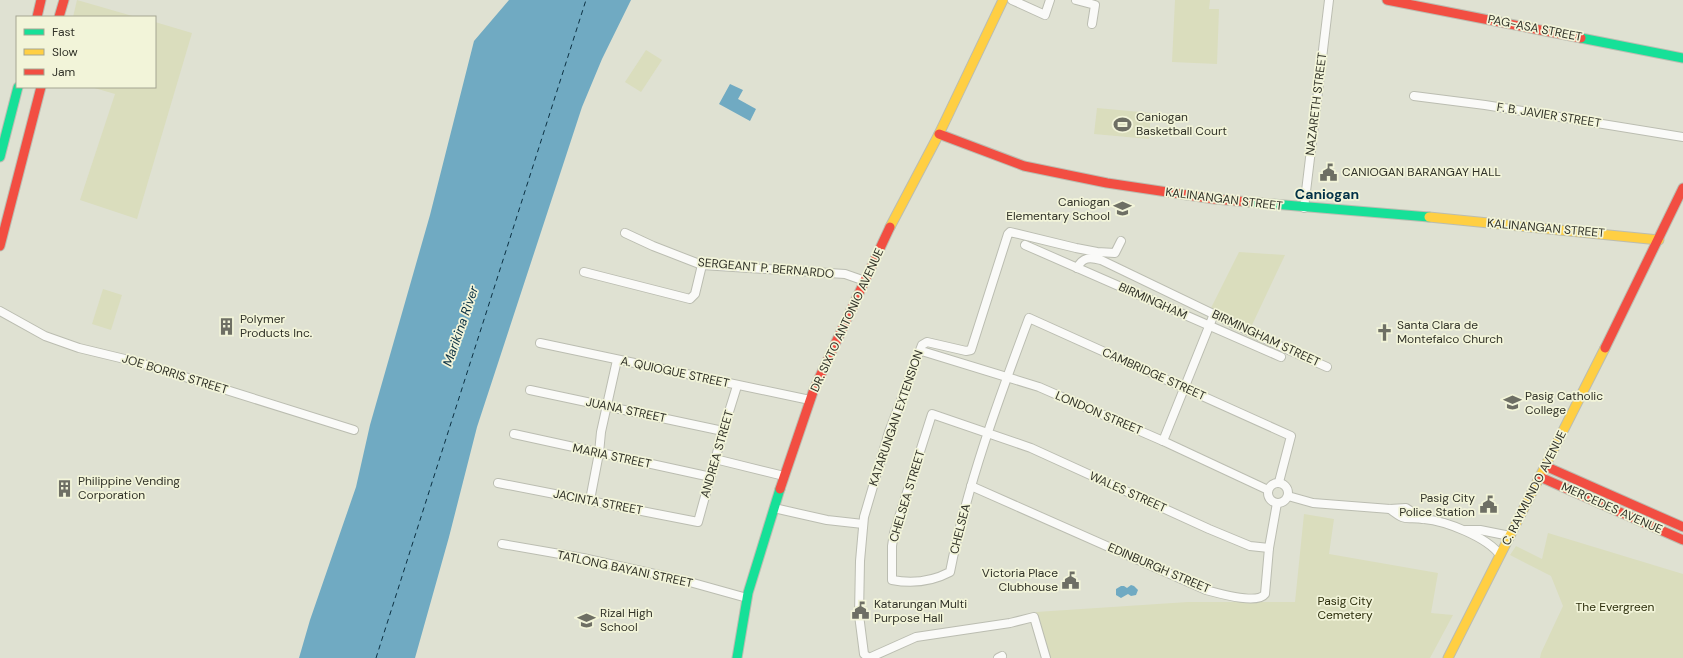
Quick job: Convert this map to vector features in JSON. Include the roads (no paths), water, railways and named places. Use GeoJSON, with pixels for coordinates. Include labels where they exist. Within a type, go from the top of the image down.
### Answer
{"type":"FeatureCollection","features":[{"type":"Feature","properties":{"kind":"main road"},"geometry":{"type":"LineString","coordinates":[[36,16],[41,0]]}},
{"type":"Feature","properties":{"kind":"main road"},"geometry":{"type":"LineString","coordinates":[[59,16],[64,0]]}},
{"type":"Feature","properties":{"kind":"main road","name":"DR. SIXTO ANTONIO AVENUE"},"geometry":{"type":"LineString","coordinates":[[738,658],[747,598],[784,476],[810,400],[832,348],[896,215],[939,134],[1003,0]]}},
{"type":"Feature","properties":{"kind":"main road","name":"PAG-ASA STREET"},"geometry":{"type":"LineString","coordinates":[[1387,0],[1683,58]]}},
{"type":"Feature","properties":{"kind":"main road"},"geometry":{"type":"LineString","coordinates":[[0,157],[18,88]]}},
{"type":"Feature","properties":{"kind":"main road"},"geometry":{"type":"LineString","coordinates":[[0,246],[41,88]]}},
{"type":"Feature","properties":{"kind":"main road","name":"KALINANGAN STREET"},"geometry":{"type":"LineString","coordinates":[[939,134],[1024,166],[1107,183],[1214,199],[1304,208],[1414,216],[1659,240]]}},
{"type":"Feature","properties":{"kind":"main road","name":"C. RAYMUNDO AVENUE"},"geometry":{"type":"LineString","coordinates":[[1448,658],[1659,240],[1683,188]]}},
{"type":"Feature","properties":{"kind":"main road","name":"MERCEDES AVENUE"},"geometry":{"type":"LineString","coordinates":[[1545,466],[1683,527]]}},
{"type":"Feature","properties":{"kind":"main road","name":"MERCEDES AVENUE"},"geometry":{"type":"LineString","coordinates":[[1540,477],[1683,540]]}},
{"type":"Feature","properties":{"kind":"street"},"geometry":{"type":"LineString","coordinates":[[1012,0],[1045,15],[1050,0]]}},
{"type":"Feature","properties":{"kind":"street"},"geometry":{"type":"LineString","coordinates":[[1076,0],[1095,5],[1092,24]]}},
{"type":"Feature","properties":{"kind":"street","name":"NAZARETH STREET"},"geometry":{"type":"LineString","coordinates":[[1304,208],[1329,0]]}},
{"type":"Feature","properties":{"kind":"street","name":"F. B. JAVIER STREET"},"geometry":{"type":"LineString","coordinates":[[1414,96],[1485,104],[1683,137]]}},
{"type":"Feature","properties":{"kind":"street","name":"KATARUNGAN EXTENSION"},"geometry":{"type":"LineString","coordinates":[[863,524],[890,432],[922,345],[927,342],[966,351],[971,350],[1009,233],[1012,231],[1097,252],[1115,253],[1121,241]]}},
{"type":"Feature","properties":{"kind":"street","name":"SERGEANT P. BERNARDO"},"geometry":{"type":"LineString","coordinates":[[625,233],[653,246],[702,264],[846,274],[865,281]]}},
{"type":"Feature","properties":{"kind":"street","name":"BIRMINGHAM"},"geometry":{"type":"LineString","coordinates":[[1025,245],[1280,357]]}},
{"type":"Feature","properties":{"kind":"street","name":"BIRMINGHAM STREET"},"geometry":{"type":"LineString","coordinates":[[1077,268],[1081,261],[1089,257],[1101,260],[1284,348],[1327,367]]}},
{"type":"Feature","properties":{"kind":"street"},"geometry":{"type":"LineString","coordinates":[[584,272],[690,299],[695,294],[702,264]]}},
{"type":"Feature","properties":{"kind":"street","name":"JOE BORRIS STREET"},"geometry":{"type":"LineString","coordinates":[[0,311],[45,336],[79,348],[137,362],[354,430]]}},
{"type":"Feature","properties":{"kind":"street"},"geometry":{"type":"LineString","coordinates":[[1163,441],[1214,314]]}},
{"type":"Feature","properties":{"kind":"street","name":"CAMBRIDGE STREET"},"geometry":{"type":"LineString","coordinates":[[1008,377],[1029,318],[1291,436],[1280,482]]}},
{"type":"Feature","properties":{"kind":"street","name":"A. QUIOGUE STREET"},"geometry":{"type":"LineString","coordinates":[[540,343],[737,386],[810,400]]}},
{"type":"Feature","properties":{"kind":"street","name":"LONDON STREET"},"geometry":{"type":"LineString","coordinates":[[925,352],[1039,387],[1163,441],[1268,490]]}},
{"type":"Feature","properties":{"kind":"street"},"geometry":{"type":"LineString","coordinates":[[590,500],[599,453],[601,432],[617,360]]}},
{"type":"Feature","properties":{"kind":"street","name":"CHELSEA"},"geometry":{"type":"LineString","coordinates":[[950,572],[959,527],[971,486],[1008,377]]}},
{"type":"Feature","properties":{"kind":"street","name":"ANDREA STREET"},"geometry":{"type":"LineString","coordinates":[[698,522],[737,386]]}},
{"type":"Feature","properties":{"kind":"street","name":"JUANA STREET"},"geometry":{"type":"LineString","coordinates":[[530,390],[723,431]]}},
{"type":"Feature","properties":{"kind":"street","name":"CHELSEA STREET"},"geometry":{"type":"LineString","coordinates":[[950,572],[938,578],[922,582],[907,583],[892,580],[892,546],[894,534],[932,414],[988,433]]}},
{"type":"Feature","properties":{"kind":"street","name":"WALES STREET"},"geometry":{"type":"LineString","coordinates":[[988,433],[1031,448],[1250,546],[1269,548]]}},
{"type":"Feature","properties":{"kind":"street","name":"MARIA STREET"},"geometry":{"type":"LineString","coordinates":[[514,434],[711,477]]}},
{"type":"Feature","properties":{"kind":"street"},"geometry":{"type":"LineString","coordinates":[[716,458],[784,476]]}},
{"type":"Feature","properties":{"kind":"street"},"geometry":{"type":"LineString","coordinates":[[1280,482],[1283,483],[1288,489],[1288,496],[1284,501],[1277,503],[1270,499],[1268,490],[1271,485],[1280,482]]}},
{"type":"Feature","properties":{"kind":"street","name":"JACINTA STREET"},"geometry":{"type":"LineString","coordinates":[[498,483],[698,522]]}},
{"type":"Feature","properties":{"kind":"street","name":"EDINBURGH STREET"},"geometry":{"type":"LineString","coordinates":[[971,486],[1199,587],[1235,597],[1258,598],[1264,596],[1265,594],[1269,548],[1277,503]]}},
{"type":"Feature","properties":{"kind":"street"},"geometry":{"type":"LineString","coordinates":[[1288,496],[1313,503],[1390,509],[1406,508],[1423,519]]}},
{"type":"Feature","properties":{"kind":"street"},"geometry":{"type":"LineString","coordinates":[[774,508],[827,520],[863,524],[860,561],[859,614],[864,654],[869,658],[916,637],[1010,623],[1034,617],[1046,658]]}},
{"type":"Feature","properties":{"kind":"street"},"geometry":{"type":"LineString","coordinates":[[1390,509],[1403,519],[1423,519],[1463,530],[1494,547],[1500,555]]}},
{"type":"Feature","properties":{"kind":"street"},"geometry":{"type":"LineString","coordinates":[[1463,530],[1480,530],[1510,536]]}},
{"type":"Feature","properties":{"kind":"street","name":"TATLONG BAYANI STREET"},"geometry":{"type":"LineString","coordinates":[[502,544],[590,560],[686,581],[747,598]]}},
{"type":"Feature","properties":{"kind":"water","name":"Marikina River"},"geometry":{"type":"Polygon","coordinates":[[[509,0],[631,0],[602,59],[582,107],[477,427],[449,537],[415,658],[299,658],[310,620],[356,487],[370,425],[430,215],[474,41],[509,0]]]}},
{"type":"Feature","properties":{"kind":"water"},"geometry":{"type":"Polygon","coordinates":[[[730,84],[743,90],[738,99],[756,109],[750,121],[719,104],[730,84]]]}},
{"type":"Feature","properties":{"kind":"water"},"geometry":{"type":"Polygon","coordinates":[[[1131,585],[1138,590],[1136,595],[1131,596],[1128,594],[1121,598],[1116,595],[1116,589],[1121,586],[1127,588],[1131,585]]]}},
{"type":"Feature","properties":{"kind":"place","name":"Caniogan Basketball Court"},"geometry":{"type":"Point","coordinates":[1123,124]}},
{"type":"Feature","properties":{"kind":"place","name":"CANIOGAN BARANGAY HALL"},"geometry":{"type":"Point","coordinates":[1329,172]}},
{"type":"Feature","properties":{"kind":"place","name":"Caniogan Elementary School"},"geometry":{"type":"Point","coordinates":[1123,209]}},
{"type":"Feature","properties":{"kind":"place","name":"Polymer Products Inc."},"geometry":{"type":"Point","coordinates":[227,326]}},
{"type":"Feature","properties":{"kind":"place","name":"Santa Clara de Montefalco Church"},"geometry":{"type":"Point","coordinates":[1384,332]}},
{"type":"Feature","properties":{"kind":"place","name":"Pasig Catholic College"},"geometry":{"type":"Point","coordinates":[1512,403]}},
{"type":"Feature","properties":{"kind":"place","name":"Philippine Vending Corporation"},"geometry":{"type":"Point","coordinates":[65,488]}},
{"type":"Feature","properties":{"kind":"place","name":"Pasig City Police Station"},"geometry":{"type":"Point","coordinates":[1488,505]}},
{"type":"Feature","properties":{"kind":"place","name":"Victoria Place Clubhouse"},"geometry":{"type":"Point","coordinates":[1071,580]}},
{"type":"Feature","properties":{"kind":"place","name":"Katarungan Multi Purpose Hall"},"geometry":{"type":"Point","coordinates":[861,611]}},
{"type":"Feature","properties":{"kind":"place","name":"Rizal High School"},"geometry":{"type":"Point","coordinates":[587,620]}},
{"type":"Feature","properties":{"kind":"district","name":"Caniogan"},"geometry":{"type":"Point","coordinates":[1327,194]}},
{"type":"Feature","properties":{"kind":"park label","name":"The Evergreen"},"geometry":{"type":"Point","coordinates":[1615,607]}},
{"type":"Feature","properties":{"kind":"park label","name":"Pasig City Cemetery"},"geometry":{"type":"Point","coordinates":[1345,608]}}]}
